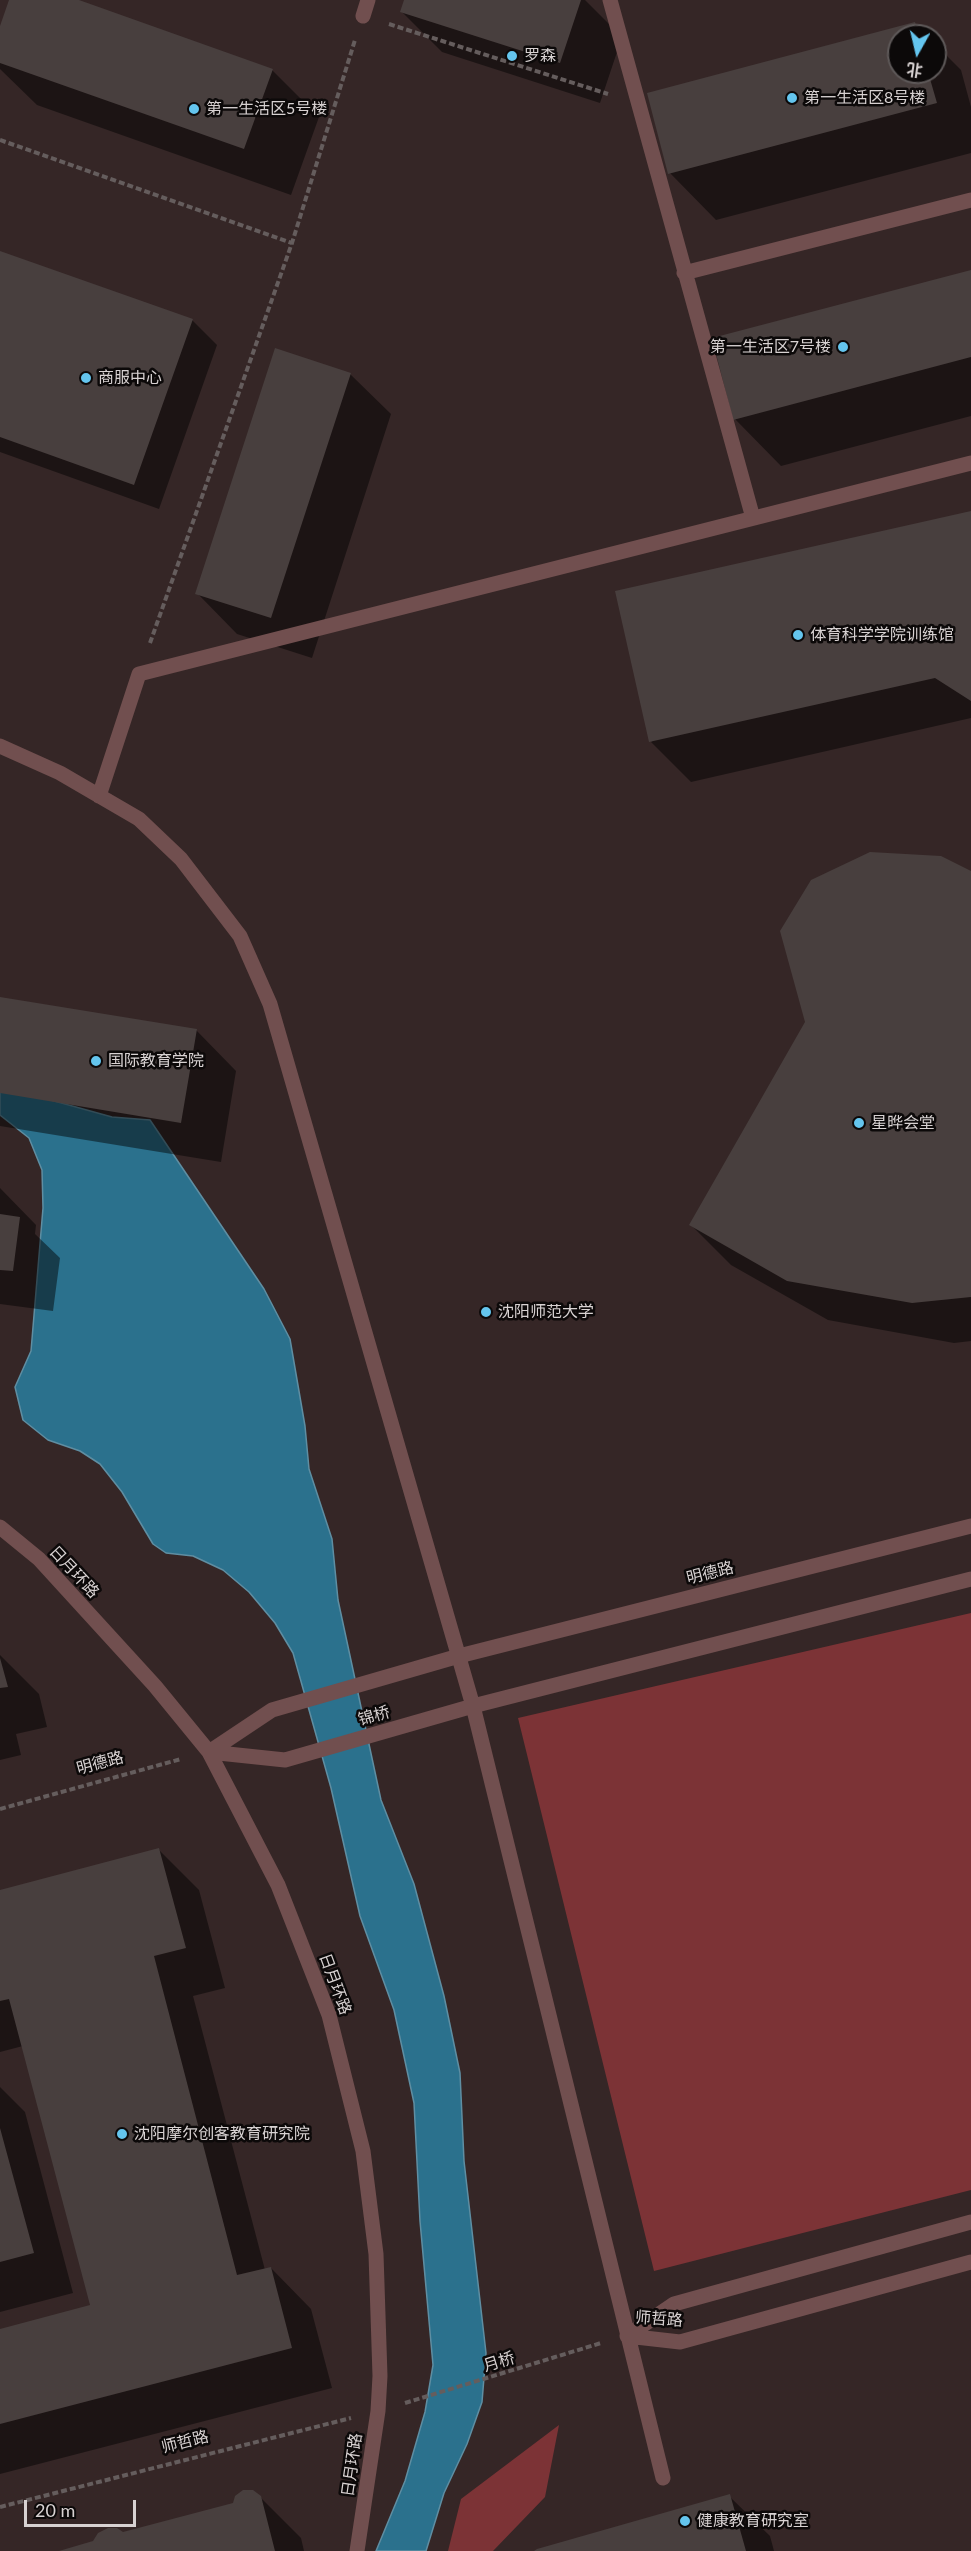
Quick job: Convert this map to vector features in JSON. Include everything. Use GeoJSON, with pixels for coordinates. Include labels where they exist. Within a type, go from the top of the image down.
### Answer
{"type":"FeatureCollection","features":[{"type":"Feature","properties":{"kind":"street"},"geometry":{"type":"LineString","coordinates":[[363,16],[368,0]]}},
{"type":"Feature","properties":{"kind":"street"},"geometry":{"type":"LineString","coordinates":[[610,0],[753,518]]}},
{"type":"Feature","properties":{"kind":"street"},"geometry":{"type":"LineString","coordinates":[[684,273],[971,201]]}},
{"type":"Feature","properties":{"kind":"street"},"geometry":{"type":"LineString","coordinates":[[99,796],[139,674],[971,463]]}},
{"type":"Feature","properties":{"kind":"street"},"geometry":{"type":"LineString","coordinates":[[0,746],[60,773],[139,819],[181,859],[240,936],[270,1005],[473,1706],[663,2478]]}},
{"type":"Feature","properties":{"kind":"street","name":"明德路"},"geometry":{"type":"LineString","coordinates":[[459,1656],[971,1526]]}},
{"type":"Feature","properties":{"kind":"street","name":"日月环路"},"geometry":{"type":"LineString","coordinates":[[0,1527],[39,1559],[155,1686],[209,1752],[278,1885],[329,2015],[363,2151],[376,2254],[380,2376],[378,2411],[357,2551]]}},
{"type":"Feature","properties":{"kind":"street"},"geometry":{"type":"LineString","coordinates":[[473,1706],[971,1579]]}},
{"type":"Feature","properties":{"kind":"street","name":"锦桥"},"geometry":{"type":"LineString","coordinates":[[209,1752],[272,1710],[459,1656]]}},
{"type":"Feature","properties":{"kind":"street","name":"锦桥"},"geometry":{"type":"LineString","coordinates":[[209,1752],[285,1760],[473,1706]]}},
{"type":"Feature","properties":{"kind":"street","name":"师哲路"},"geometry":{"type":"LineString","coordinates":[[627,2336],[675,2304],[971,2223]]}},
{"type":"Feature","properties":{"kind":"street","name":"师哲路"},"geometry":{"type":"LineString","coordinates":[[627,2336],[680,2342],[971,2262]]}},
{"type":"Feature","properties":{"kind":"path"},"geometry":{"type":"LineString","coordinates":[[139,674],[292,243],[363,16],[637,103]]}},
{"type":"Feature","properties":{"kind":"path"},"geometry":{"type":"LineString","coordinates":[[0,140],[292,243]]}},
{"type":"Feature","properties":{"kind":"path","name":"明德路"},"geometry":{"type":"LineString","coordinates":[[0,1809],[209,1752]]}},
{"type":"Feature","properties":{"kind":"path","name":"月桥"},"geometry":{"type":"LineString","coordinates":[[378,2411],[627,2336]]}},
{"type":"Feature","properties":{"kind":"path","name":"师哲路"},"geometry":{"type":"LineString","coordinates":[[0,2507],[378,2411]]}},
{"type":"Feature","properties":{"kind":"shaded area","name":"沈阳师范大学"},"geometry":{"type":"Polygon","coordinates":[[[0,0],[971,0],[971,2551],[0,2551],[0,0]]]}},
{"type":"Feature","properties":{"kind":"shaded area"},"geometry":{"type":"Polygon","coordinates":[[[971,1613],[971,2190],[654,2271],[518,1718],[971,1613]]]}},
{"type":"Feature","properties":{"kind":"shaded area"},"geometry":{"type":"Polygon","coordinates":[[[559,2425],[545,2497],[493,2551],[448,2551],[461,2499],[559,2425]]]}},
{"type":"Feature","properties":{"kind":"water"},"geometry":{"type":"Polygon","coordinates":[[[0,1086],[112,1117],[150,1120],[264,1289],[290,1339],[305,1426],[309,1469],[332,1539],[338,1600],[381,1800],[414,1884],[444,1996],[460,2073],[464,2161],[486,2353],[482,2402],[467,2444],[444,2493],[426,2551],[376,2551],[405,2481],[425,2412],[433,2365],[420,2221],[414,2103],[394,2010],[360,1916],[331,1788],[293,1653],[275,1623],[249,1592],[223,1570],[193,1556],[166,1553],[153,1544],[122,1492],[100,1464],[80,1451],[48,1440],[23,1420],[15,1387],[31,1351],[43,1208],[42,1170],[29,1138],[0,1115],[0,1086]]]}},
{"type":"Feature","properties":{"kind":"building","name":"第一生活区5号楼"},"geometry":{"type":"Polygon","coordinates":[[[9,0],[79,0],[273,69],[244,149],[0,63],[0,26],[9,0]]]}},
{"type":"Feature","properties":{"kind":"building"},"geometry":{"type":"Polygon","coordinates":[[[404,0],[581,0],[560,63],[400,12],[404,0]]]}},
{"type":"Feature","properties":{"kind":"building","name":"第一生活区8号楼"},"geometry":{"type":"Polygon","coordinates":[[[887,29],[887,84],[931,84],[937,103],[668,174],[647,93],[887,29]]]}},
{"type":"Feature","properties":{"kind":"building","name":"商服中心"},"geometry":{"type":"Polygon","coordinates":[[[0,251],[193,319],[134,485],[0,437],[0,251]]]}},
{"type":"Feature","properties":{"kind":"building","name":"第一生活区7号楼"},"geometry":{"type":"Polygon","coordinates":[[[971,270],[971,357],[733,420],[712,338],[971,270]]]}},
{"type":"Feature","properties":{"kind":"building"},"geometry":{"type":"Polygon","coordinates":[[[275,348],[351,373],[271,618],[195,594],[275,348]]]}},
{"type":"Feature","properties":{"kind":"building","name":"体育科学学院训练馆"},"geometry":{"type":"Polygon","coordinates":[[[971,511],[971,701],[935,678],[649,742],[615,591],[971,511]]]}},
{"type":"Feature","properties":{"kind":"building","name":"星晔会堂"},"geometry":{"type":"Polygon","coordinates":[[[870,852],[941,856],[971,871],[971,1297],[912,1303],[787,1281],[689,1225],[805,1022],[780,931],[811,880],[870,852]]]}},
{"type":"Feature","properties":{"kind":"building","name":"国际教育学院"},"geometry":{"type":"Polygon","coordinates":[[[0,997],[197,1029],[181,1123],[0,1093],[0,997]]]}},
{"type":"Feature","properties":{"kind":"building"},"geometry":{"type":"Polygon","coordinates":[[[0,1214],[20,1217],[13,1271],[0,1270],[0,1214]]]}},
{"type":"Feature","properties":{"kind":"building"},"geometry":{"type":"Polygon","coordinates":[[[0,1658],[8,1687],[0,1688],[0,1658]]]}},
{"type":"Feature","properties":{"kind":"building","name":"沈阳摩尔创客教育研究院"},"geometry":{"type":"Polygon","coordinates":[[[159,1848],[186,1948],[154,1956],[237,2275],[271,2267],[292,2348],[0,2424],[0,2329],[90,2305],[9,1999],[0,2001],[0,1890],[159,1848]]]}},
{"type":"Feature","properties":{"kind":"building"},"geometry":{"type":"Polygon","coordinates":[[[0,2128],[34,2253],[0,2262],[0,2128]]]}},
{"type":"Feature","properties":{"kind":"building"},"geometry":{"type":"Polygon","coordinates":[[[243,2490],[253,2490],[261,2496],[275,2551],[59,2551],[93,2541],[98,2533],[108,2528],[117,2528],[123,2532],[233,2503],[235,2496],[243,2490]]]}},
{"type":"Feature","properties":{"kind":"building","name":"健康教育研究室"},"geometry":{"type":"Polygon","coordinates":[[[730,2494],[746,2551],[534,2551],[537,2549],[730,2494]]]}},
{"type":"Feature","properties":{"kind":"place","name":"罗森"},"geometry":{"type":"Point","coordinates":[512,56]}},
{"type":"Feature","properties":{"kind":"place","name":"第一生活区8号楼"},"geometry":{"type":"Point","coordinates":[792,98]}},
{"type":"Feature","properties":{"kind":"place","name":"第一生活区5号楼"},"geometry":{"type":"Point","coordinates":[194,109]}},
{"type":"Feature","properties":{"kind":"place","name":"第一生活区7号楼"},"geometry":{"type":"Point","coordinates":[843,347]}},
{"type":"Feature","properties":{"kind":"place","name":"商服中心"},"geometry":{"type":"Point","coordinates":[86,378]}},
{"type":"Feature","properties":{"kind":"place","name":"体育科学学院训练馆"},"geometry":{"type":"Point","coordinates":[798,635]}},
{"type":"Feature","properties":{"kind":"place","name":"国际教育学院"},"geometry":{"type":"Point","coordinates":[96,1061]}},
{"type":"Feature","properties":{"kind":"place","name":"星晔会堂"},"geometry":{"type":"Point","coordinates":[859,1123]}},
{"type":"Feature","properties":{"kind":"place","name":"沈阳师范大学"},"geometry":{"type":"Point","coordinates":[486,1312]}},
{"type":"Feature","properties":{"kind":"place","name":"沈阳摩尔创客教育研究院"},"geometry":{"type":"Point","coordinates":[122,2134]}},
{"type":"Feature","properties":{"kind":"place","name":"健康教育研究室"},"geometry":{"type":"Point","coordinates":[685,2521]}}]}
